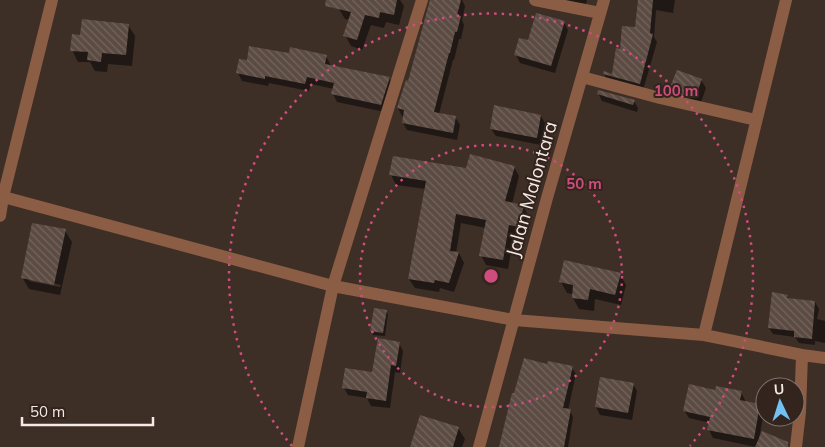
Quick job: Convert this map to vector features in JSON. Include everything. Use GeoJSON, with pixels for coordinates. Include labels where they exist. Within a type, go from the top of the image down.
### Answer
{"type":"FeatureCollection","features":[{"type":"Feature","properties":{"kind":"street"},"geometry":{"type":"LineString","coordinates":[[0,216],[2,197],[52,0]]}},
{"type":"Feature","properties":{"kind":"street"},"geometry":{"type":"LineString","coordinates":[[298,447],[332,286],[422,0]]}},
{"type":"Feature","properties":{"kind":"street"},"geometry":{"type":"LineString","coordinates":[[535,0],[600,13]]}},
{"type":"Feature","properties":{"kind":"street","name":"Jalan Malontara"},"geometry":{"type":"LineString","coordinates":[[479,447],[604,0]]}},
{"type":"Feature","properties":{"kind":"street"},"geometry":{"type":"LineString","coordinates":[[704,335],[786,0]]}},
{"type":"Feature","properties":{"kind":"street"},"geometry":{"type":"LineString","coordinates":[[582,77],[660,98],[756,120]]}},
{"type":"Feature","properties":{"kind":"street"},"geometry":{"type":"LineString","coordinates":[[2,197],[332,286],[514,320],[704,335],[825,358]]}},
{"type":"Feature","properties":{"kind":"street"},"geometry":{"type":"LineString","coordinates":[[796,447],[800,412],[802,355]]}},
{"type":"Feature","properties":{"kind":"building"},"geometry":{"type":"Polygon","coordinates":[[[326,0],[397,0],[394,15],[380,12],[379,18],[365,15],[357,40],[343,36],[351,12],[325,6],[326,0]]]}},
{"type":"Feature","properties":{"kind":"building"},"geometry":{"type":"Polygon","coordinates":[[[430,0],[461,0],[457,15],[461,16],[449,53],[434,112],[456,116],[453,133],[402,123],[404,110],[397,108],[406,80],[408,81],[430,0]]]}},
{"type":"Feature","properties":{"kind":"building"},"geometry":{"type":"Polygon","coordinates":[[[638,0],[653,0],[650,33],[653,34],[640,84],[603,74],[604,71],[612,74],[616,48],[620,49],[622,26],[635,27],[638,0]]]}},
{"type":"Feature","properties":{"kind":"building"},"geometry":{"type":"Polygon","coordinates":[[[536,13],[565,21],[551,66],[514,55],[519,38],[528,40],[536,13]]]}},
{"type":"Feature","properties":{"kind":"building"},"geometry":{"type":"Polygon","coordinates":[[[82,19],[129,24],[126,55],[102,53],[101,62],[87,60],[88,52],[70,51],[72,34],[80,35],[82,19]]]}},
{"type":"Feature","properties":{"kind":"building"},"geometry":{"type":"Polygon","coordinates":[[[249,46],[289,53],[290,47],[327,55],[325,64],[390,77],[381,105],[331,94],[334,83],[307,77],[305,84],[265,76],[265,79],[236,73],[239,59],[247,60],[249,46]]]}},
{"type":"Feature","properties":{"kind":"building"},"geometry":{"type":"Polygon","coordinates":[[[677,70],[702,79],[695,98],[668,92],[677,70]]]}},
{"type":"Feature","properties":{"kind":"building"},"geometry":{"type":"Polygon","coordinates":[[[598,90],[635,100],[633,105],[597,94],[598,90]]]}},
{"type":"Feature","properties":{"kind":"building"},"geometry":{"type":"Polygon","coordinates":[[[494,105],[541,115],[537,138],[490,129],[494,105]]]}},
{"type":"Feature","properties":{"kind":"building"},"geometry":{"type":"Polygon","coordinates":[[[470,154],[515,166],[505,201],[524,205],[519,227],[509,225],[503,260],[479,256],[486,220],[456,214],[450,251],[459,252],[449,283],[435,280],[434,283],[408,279],[426,181],[389,175],[393,156],[466,168],[470,154]]]}},
{"type":"Feature","properties":{"kind":"building"},"geometry":{"type":"Polygon","coordinates":[[[32,223],[66,229],[54,285],[21,278],[32,223]]]}},
{"type":"Feature","properties":{"kind":"building"},"geometry":{"type":"Polygon","coordinates":[[[564,260],[621,273],[615,295],[590,289],[588,300],[572,298],[573,285],[559,282],[564,260]]]}},
{"type":"Feature","properties":{"kind":"building"},"geometry":{"type":"Polygon","coordinates":[[[772,292],[788,295],[787,298],[815,301],[812,339],[794,337],[794,331],[768,328],[772,292]]]}},
{"type":"Feature","properties":{"kind":"building"},"geometry":{"type":"Polygon","coordinates":[[[374,308],[387,310],[383,333],[370,331],[374,308]]]}},
{"type":"Feature","properties":{"kind":"building"},"geometry":{"type":"Polygon","coordinates":[[[378,338],[400,342],[396,366],[391,365],[386,401],[366,398],[367,392],[342,388],[345,368],[372,372],[378,338]]]}},
{"type":"Feature","properties":{"kind":"building"},"geometry":{"type":"Polygon","coordinates":[[[524,358],[547,364],[548,361],[573,366],[563,408],[571,409],[564,447],[499,447],[512,393],[514,393],[524,358]]]}},
{"type":"Feature","properties":{"kind":"building"},"geometry":{"type":"Polygon","coordinates":[[[600,377],[634,383],[628,413],[595,407],[600,377]]]}},
{"type":"Feature","properties":{"kind":"building"},"geometry":{"type":"Polygon","coordinates":[[[689,384],[715,390],[716,386],[742,391],[740,400],[755,403],[756,427],[754,439],[707,430],[710,417],[683,411],[689,384]]]}},
{"type":"Feature","properties":{"kind":"building"},"geometry":{"type":"Polygon","coordinates":[[[420,415],[459,427],[453,447],[410,447],[420,415]]]}},
{"type":"Feature","properties":{"kind":"building"},"geometry":{"type":"Polygon","coordinates":[[[762,431],[788,442],[788,447],[755,447],[762,431]]]}}]}
